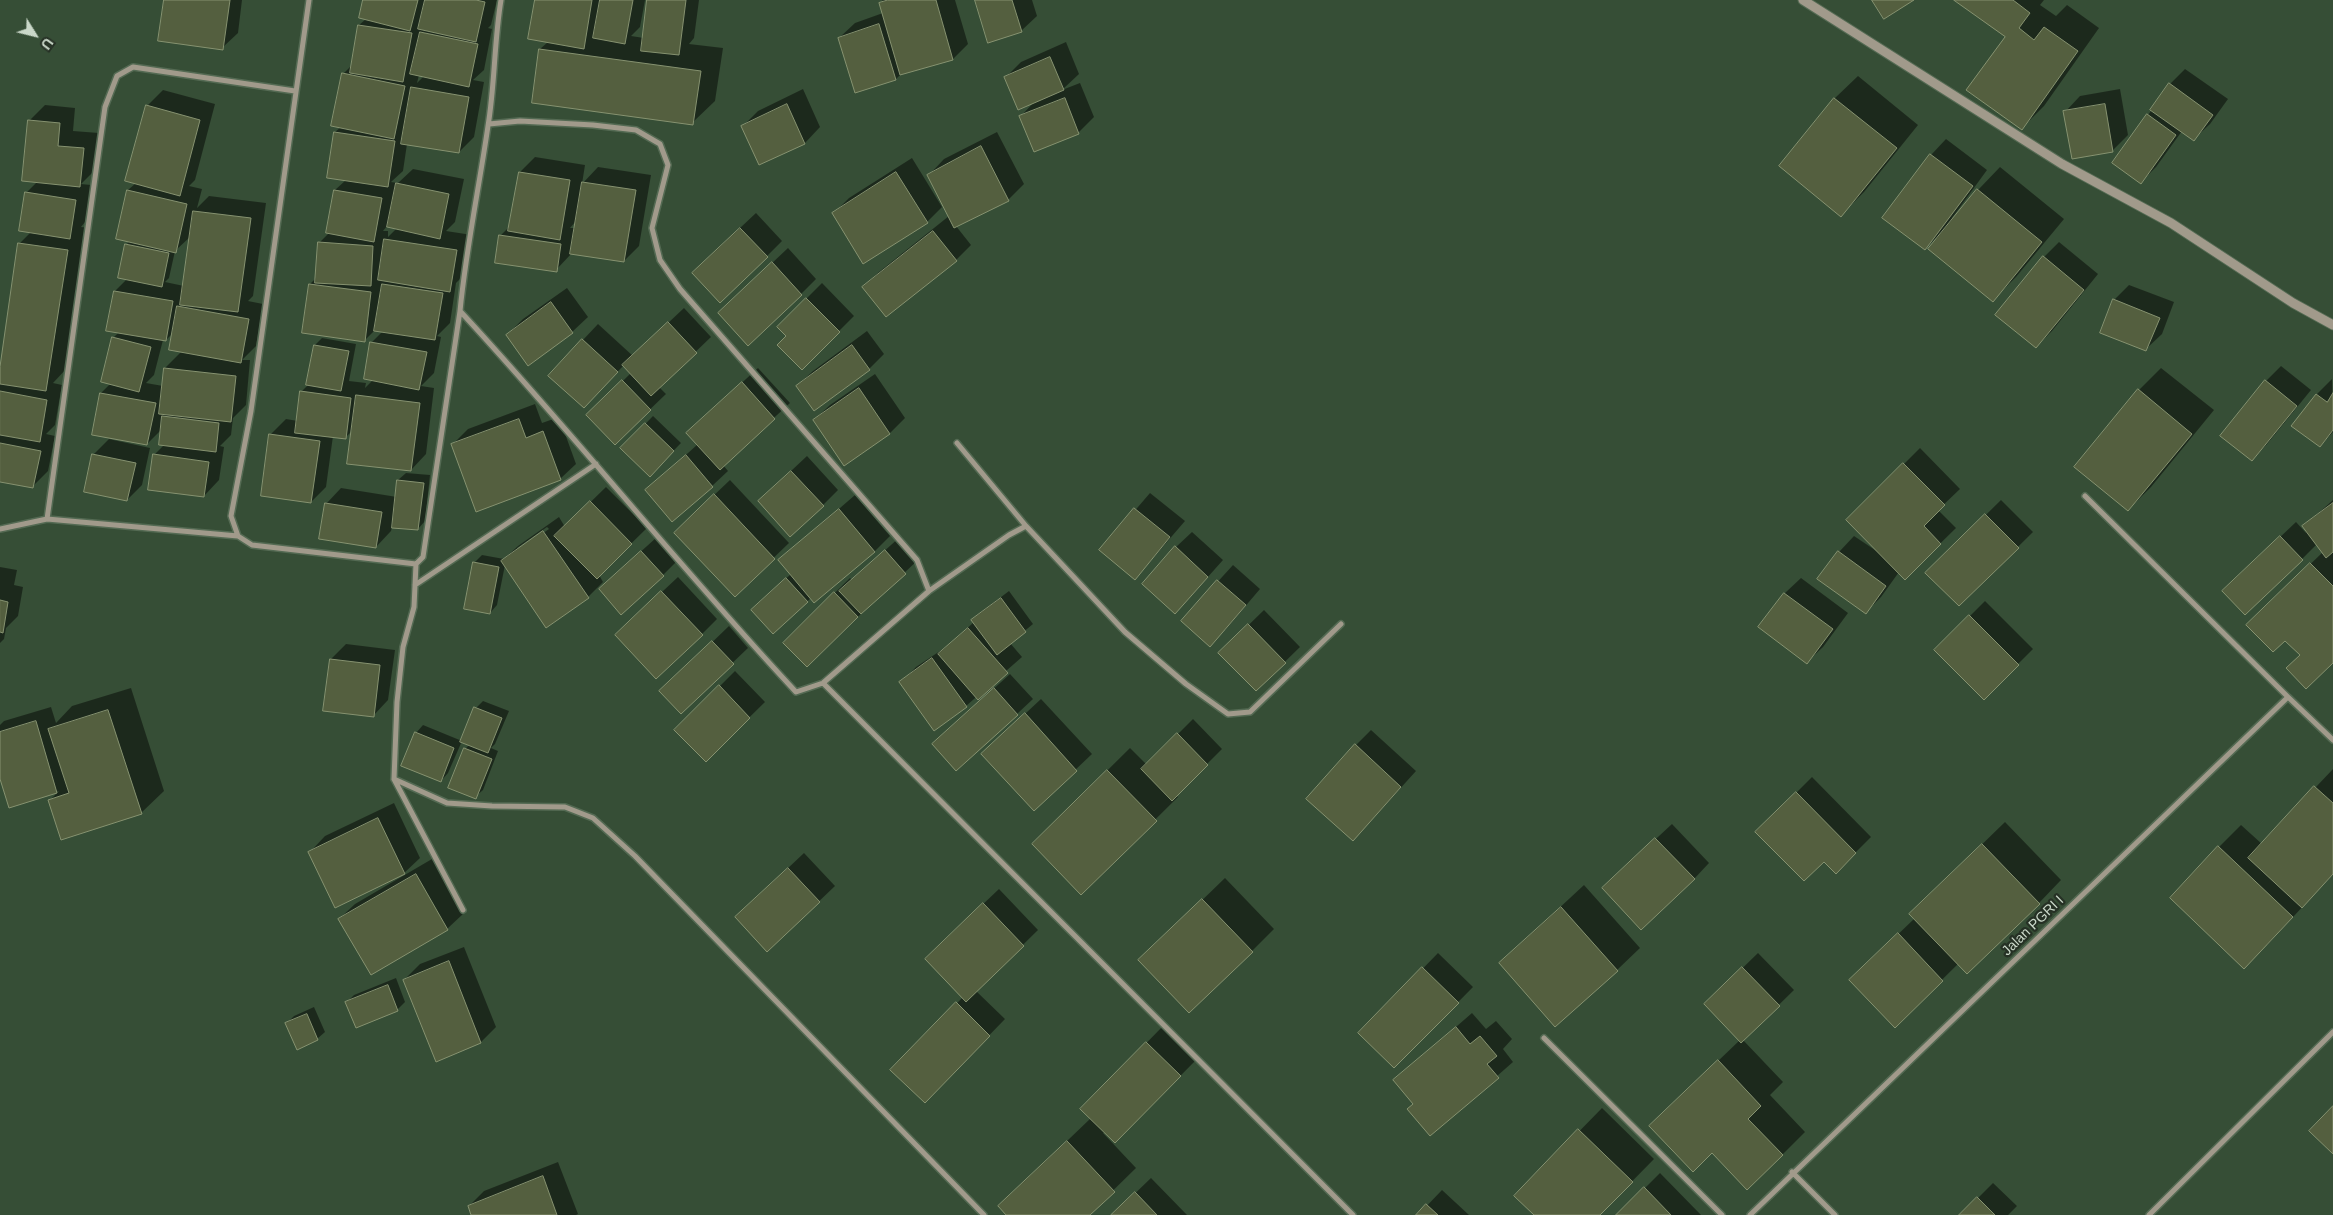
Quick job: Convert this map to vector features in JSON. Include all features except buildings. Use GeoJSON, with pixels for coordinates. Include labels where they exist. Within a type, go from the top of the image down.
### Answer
{"type":"FeatureCollection","features":[{"type":"Feature","properties":{"kind":"street"},"geometry":{"type":"LineString","coordinates":[[238,536],[231,516],[251,411],[309,0]]}},
{"type":"Feature","properties":{"kind":"street"},"geometry":{"type":"LineString","coordinates":[[463,910],[394,778],[397,702],[403,647],[414,607],[416,564],[423,557],[426,543],[472,221],[489,124],[501,0]]}},
{"type":"Feature","properties":{"kind":"street"},"geometry":{"type":"LineString","coordinates":[[1803,0],[2062,164],[2171,223],[2293,303],[2333,325]]}},
{"type":"Feature","properties":{"kind":"street"},"geometry":{"type":"LineString","coordinates":[[48,519],[104,107],[117,76],[133,67],[295,91]]}},
{"type":"Feature","properties":{"kind":"street"},"geometry":{"type":"LineString","coordinates":[[489,124],[520,121],[593,125],[636,130],[660,144],[668,164],[652,228],[660,260],[680,289],[918,560],[929,591]]}},
{"type":"Feature","properties":{"kind":"street"},"geometry":{"type":"LineString","coordinates":[[460,311],[596,464],[739,631],[796,692],[823,683],[929,591],[1009,535],[1026,526]]}},
{"type":"Feature","properties":{"kind":"street"},"geometry":{"type":"LineString","coordinates":[[956,442],[1026,526],[1125,632],[1186,684],[1228,714],[1250,712],[1341,624]]}},
{"type":"Feature","properties":{"kind":"street"},"geometry":{"type":"LineString","coordinates":[[415,585],[596,464]]}},
{"type":"Feature","properties":{"kind":"street"},"geometry":{"type":"LineString","coordinates":[[2085,496],[2333,740]]}},
{"type":"Feature","properties":{"kind":"street"},"geometry":{"type":"LineString","coordinates":[[0,529],[48,519],[238,536],[252,545],[416,564]]}},
{"type":"Feature","properties":{"kind":"street"},"geometry":{"type":"LineString","coordinates":[[823,683],[1353,1215]]}},
{"type":"Feature","properties":{"kind":"street","name":"Jalan PGRI I"},"geometry":{"type":"LineString","coordinates":[[1750,1215],[1792,1172],[2288,697]]}},
{"type":"Feature","properties":{"kind":"street"},"geometry":{"type":"LineString","coordinates":[[394,778],[447,803],[565,807],[593,818],[635,856],[984,1215]]}},
{"type":"Feature","properties":{"kind":"street"},"geometry":{"type":"LineString","coordinates":[[2149,1215],[2333,1032]]}},
{"type":"Feature","properties":{"kind":"street"},"geometry":{"type":"LineString","coordinates":[[1544,1038],[1722,1215]]}},
{"type":"Feature","properties":{"kind":"street"},"geometry":{"type":"LineString","coordinates":[[1792,1172],[1835,1215]]}}]}
